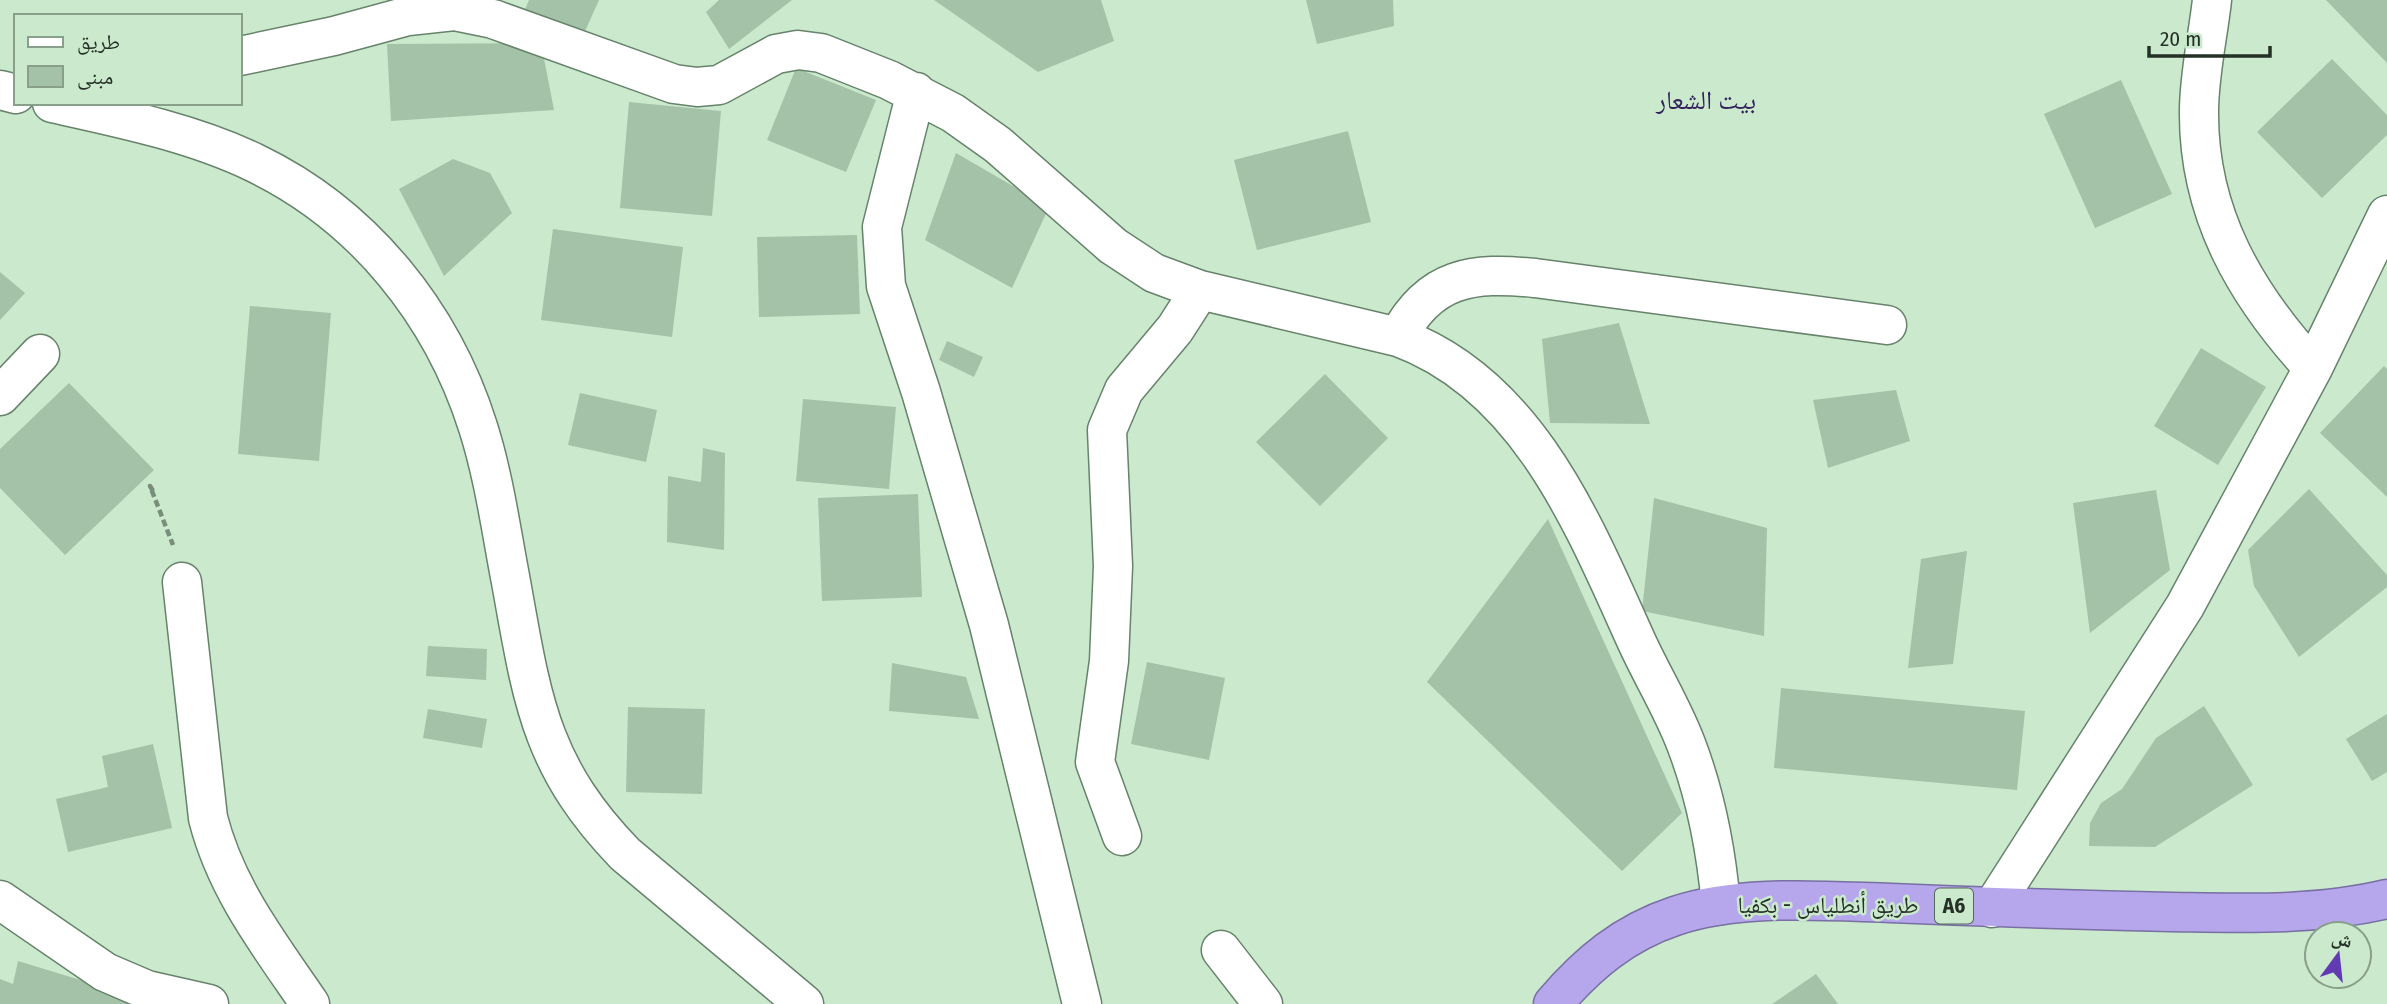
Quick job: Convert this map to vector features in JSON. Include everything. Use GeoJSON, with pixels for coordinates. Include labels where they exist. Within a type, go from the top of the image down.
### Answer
{"type":"FeatureCollection","features":[{"type":"Feature","properties":{"kind":"highway","name":"طريق أنطلياس - بكفيا"},"geometry":{"type":"LineString","coordinates":[[1553,1004],[1582,971],[1638,930],[1677,915],[1721,905],[1837,901],[1992,908],[2249,912],[2360,905],[2387,899]]}},
{"type":"Feature","properties":{"kind":"street"},"geometry":{"type":"LineString","coordinates":[[2212,0],[2199,111],[2204,169],[2218,224],[2242,277],[2274,325],[2313,368]]}},
{"type":"Feature","properties":{"kind":"street"},"geometry":{"type":"LineString","coordinates":[[242,56],[334,36],[455,5],[674,84],[697,87],[719,85],[739,76],[756,62],[776,54],[799,51],[821,53],[916,92],[953,113],[998,145],[1133,261],[1176,283],[1368,332],[1398,337],[1425,347],[1449,361],[1502,409],[1541,454],[1574,507],[1685,741],[1710,822],[1721,905]]}},
{"type":"Feature","properties":{"kind":"street"},"geometry":{"type":"LineString","coordinates":[[916,92],[882,227],[886,286],[921,392],[989,625],[1082,1004]]}},
{"type":"Feature","properties":{"kind":"street"},"geometry":{"type":"LineString","coordinates":[[60,105],[197,141],[254,163],[299,187],[339,216],[376,250],[408,289],[435,330],[478,426],[493,488],[531,690],[556,762],[598,827],[625,854],[804,1004]]}},
{"type":"Feature","properties":{"kind":"street"},"geometry":{"type":"LineString","coordinates":[[1992,908],[2185,606],[2313,368],[2387,215]]}},
{"type":"Feature","properties":{"kind":"street"},"geometry":{"type":"LineString","coordinates":[[1398,337],[1411,312],[1434,295],[1462,279],[1484,274],[1535,278],[1887,325]]}},
{"type":"Feature","properties":{"kind":"street"},"geometry":{"type":"LineString","coordinates":[[1122,836],[1095,762],[1109,661],[1112,598],[1107,430],[1110,417],[1124,390],[1175,329],[1199,290]]}},
{"type":"Feature","properties":{"kind":"street"},"geometry":{"type":"LineString","coordinates":[[0,396],[40,354]]}},
{"type":"Feature","properties":{"kind":"street"},"geometry":{"type":"LineString","coordinates":[[182,582],[208,818],[217,851],[247,912],[310,1004]]}},
{"type":"Feature","properties":{"kind":"street"},"geometry":{"type":"LineString","coordinates":[[0,901],[105,972],[146,990],[208,1004]]}},
{"type":"Feature","properties":{"kind":"street"},"geometry":{"type":"LineString","coordinates":[[1222,950],[1263,1004]]}},
{"type":"Feature","properties":{"kind":"path"},"geometry":{"type":"LineString","coordinates":[[153,491],[150,486],[164,517],[182,582]]}},
{"type":"Feature","properties":{"kind":"building"},"geometry":{"type":"Polygon","coordinates":[[[529,0],[599,0],[582,38],[524,12],[529,0]]]}},
{"type":"Feature","properties":{"kind":"building"},"geometry":{"type":"Polygon","coordinates":[[[719,0],[792,0],[729,49],[706,12],[719,0]]]}},
{"type":"Feature","properties":{"kind":"building"},"geometry":{"type":"Polygon","coordinates":[[[934,0],[1101,0],[1114,41],[1038,72],[934,0]]]}},
{"type":"Feature","properties":{"kind":"building"},"geometry":{"type":"Polygon","coordinates":[[[1306,0],[1393,0],[1394,26],[1317,44],[1306,0]]]}},
{"type":"Feature","properties":{"kind":"building"},"geometry":{"type":"Polygon","coordinates":[[[2326,0],[2387,0],[2387,63],[2326,0]]]}},
{"type":"Feature","properties":{"kind":"building"},"geometry":{"type":"Polygon","coordinates":[[[541,43],[554,110],[391,121],[387,44],[541,43]]]}},
{"type":"Feature","properties":{"kind":"building"},"geometry":{"type":"Polygon","coordinates":[[[2332,59],[2387,115],[2387,135],[2322,198],[2257,132],[2332,59]]]}},
{"type":"Feature","properties":{"kind":"building"},"geometry":{"type":"Polygon","coordinates":[[[796,68],[876,100],[846,172],[767,140],[796,68]]]}},
{"type":"Feature","properties":{"kind":"building"},"geometry":{"type":"Polygon","coordinates":[[[2121,80],[2172,194],[2095,228],[2044,114],[2121,80]]]}},
{"type":"Feature","properties":{"kind":"building"},"geometry":{"type":"Polygon","coordinates":[[[629,102],[721,111],[712,216],[620,208],[629,102]]]}},
{"type":"Feature","properties":{"kind":"building"},"geometry":{"type":"Polygon","coordinates":[[[1348,131],[1371,222],[1257,250],[1234,160],[1348,131]]]}},
{"type":"Feature","properties":{"kind":"building"},"geometry":{"type":"Polygon","coordinates":[[[956,153],[1049,207],[1012,288],[925,240],[956,153]]]}},
{"type":"Feature","properties":{"kind":"building"},"geometry":{"type":"Polygon","coordinates":[[[453,159],[490,173],[512,213],[444,276],[399,189],[453,159]]]}},
{"type":"Feature","properties":{"kind":"building"},"geometry":{"type":"Polygon","coordinates":[[[553,229],[683,247],[672,337],[541,320],[553,229]]]}},
{"type":"Feature","properties":{"kind":"building"},"geometry":{"type":"Polygon","coordinates":[[[857,235],[860,314],[759,317],[757,237],[857,235]]]}},
{"type":"Feature","properties":{"kind":"building"},"geometry":{"type":"Polygon","coordinates":[[[0,272],[25,293],[0,320],[0,272]]]}},
{"type":"Feature","properties":{"kind":"building"},"geometry":{"type":"Polygon","coordinates":[[[250,306],[331,313],[319,461],[238,454],[250,306]]]}},
{"type":"Feature","properties":{"kind":"building"},"geometry":{"type":"Polygon","coordinates":[[[1619,323],[1650,424],[1550,423],[1542,339],[1619,323]]]}},
{"type":"Feature","properties":{"kind":"building"},"geometry":{"type":"Polygon","coordinates":[[[947,341],[983,357],[974,377],[939,360],[947,341]]]}},
{"type":"Feature","properties":{"kind":"building"},"geometry":{"type":"Polygon","coordinates":[[[2201,348],[2266,387],[2218,465],[2154,426],[2201,348]]]}},
{"type":"Feature","properties":{"kind":"building"},"geometry":{"type":"Polygon","coordinates":[[[2384,366],[2387,369],[2387,497],[2320,433],[2384,366]]]}},
{"type":"Feature","properties":{"kind":"building"},"geometry":{"type":"Polygon","coordinates":[[[1325,374],[1388,438],[1320,506],[1256,442],[1325,374]]]}},
{"type":"Feature","properties":{"kind":"building"},"geometry":{"type":"Polygon","coordinates":[[[69,383],[154,470],[65,555],[0,488],[0,449],[69,383]]]}},
{"type":"Feature","properties":{"kind":"building"},"geometry":{"type":"Polygon","coordinates":[[[1896,390],[1910,441],[1828,468],[1813,400],[1896,390]]]}},
{"type":"Feature","properties":{"kind":"building"},"geometry":{"type":"Polygon","coordinates":[[[580,393],[657,410],[646,462],[568,445],[580,393]]]}},
{"type":"Feature","properties":{"kind":"building"},"geometry":{"type":"Polygon","coordinates":[[[803,399],[896,407],[889,489],[796,481],[803,399]]]}},
{"type":"Feature","properties":{"kind":"building"},"geometry":{"type":"Polygon","coordinates":[[[703,448],[725,453],[724,550],[667,542],[668,476],[701,482],[703,448]]]}},
{"type":"Feature","properties":{"kind":"building"},"geometry":{"type":"Polygon","coordinates":[[[2309,489],[2387,575],[2387,587],[2299,657],[2254,586],[2248,550],[2309,489]]]}},
{"type":"Feature","properties":{"kind":"building"},"geometry":{"type":"Polygon","coordinates":[[[2156,490],[2170,570],[2090,633],[2073,503],[2156,490]]]}},
{"type":"Feature","properties":{"kind":"building"},"geometry":{"type":"Polygon","coordinates":[[[918,494],[922,597],[822,601],[818,498],[918,494]]]}},
{"type":"Feature","properties":{"kind":"building"},"geometry":{"type":"Polygon","coordinates":[[[1654,498],[1767,528],[1764,636],[1642,611],[1654,498]]]}},
{"type":"Feature","properties":{"kind":"building"},"geometry":{"type":"Polygon","coordinates":[[[1548,519],[1682,813],[1622,871],[1427,682],[1548,519]]]}},
{"type":"Feature","properties":{"kind":"building"},"geometry":{"type":"Polygon","coordinates":[[[1967,551],[1953,664],[1908,668],[1921,559],[1967,551]]]}},
{"type":"Feature","properties":{"kind":"building"},"geometry":{"type":"Polygon","coordinates":[[[428,646],[487,649],[486,680],[426,676],[428,646]]]}},
{"type":"Feature","properties":{"kind":"building"},"geometry":{"type":"Polygon","coordinates":[[[1147,662],[1225,678],[1209,760],[1131,744],[1147,662]]]}},
{"type":"Feature","properties":{"kind":"building"},"geometry":{"type":"Polygon","coordinates":[[[892,663],[966,677],[979,719],[889,711],[892,663]]]}},
{"type":"Feature","properties":{"kind":"building"},"geometry":{"type":"Polygon","coordinates":[[[1781,688],[2025,711],[2017,790],[1774,768],[1781,688]]]}},
{"type":"Feature","properties":{"kind":"building"},"geometry":{"type":"Polygon","coordinates":[[[2204,706],[2253,785],[2155,847],[2089,846],[2090,823],[2101,803],[2122,789],[2156,738],[2204,706]]]}},
{"type":"Feature","properties":{"kind":"building"},"geometry":{"type":"Polygon","coordinates":[[[628,707],[705,709],[702,794],[626,792],[628,707]]]}},
{"type":"Feature","properties":{"kind":"building"},"geometry":{"type":"Polygon","coordinates":[[[428,709],[487,719],[482,748],[423,738],[428,709]]]}},
{"type":"Feature","properties":{"kind":"building"},"geometry":{"type":"Polygon","coordinates":[[[2387,714],[2387,772],[2372,781],[2346,739],[2387,714]]]}},
{"type":"Feature","properties":{"kind":"building"},"geometry":{"type":"Polygon","coordinates":[[[153,744],[172,828],[68,852],[56,799],[108,787],[102,756],[153,744]]]}},
{"type":"Feature","properties":{"kind":"building"},"geometry":{"type":"Polygon","coordinates":[[[18,961],[146,1000],[145,1004],[0,1004],[0,979],[13,984],[18,961]]]}},
{"type":"Feature","properties":{"kind":"building"},"geometry":{"type":"Polygon","coordinates":[[[1816,974],[1838,1004],[1772,1004],[1816,974]]]}},
{"type":"Feature","properties":{"kind":"district","name":"بيت الشعار"},"geometry":{"type":"Point","coordinates":[1706,100]}}]}
